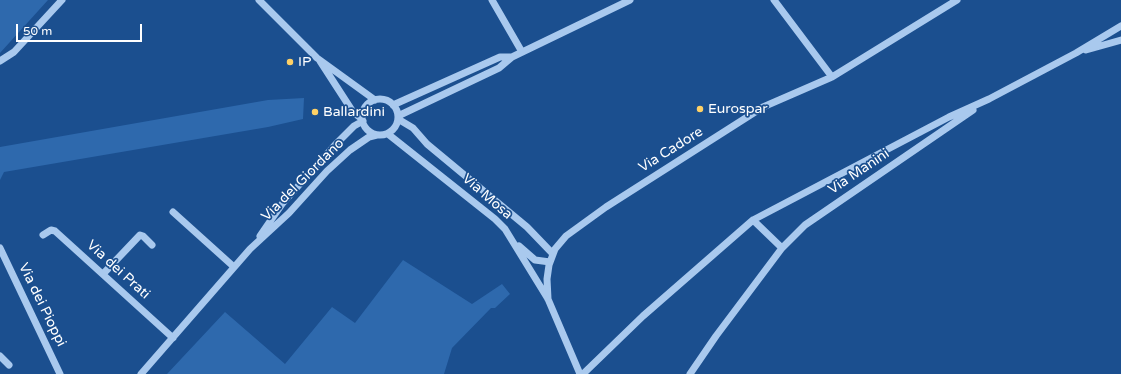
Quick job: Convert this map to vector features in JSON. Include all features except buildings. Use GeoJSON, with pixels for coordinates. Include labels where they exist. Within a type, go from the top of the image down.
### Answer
{"type":"FeatureCollection","features":[{"type":"Feature","properties":{"kind":"street"},"geometry":{"type":"LineString","coordinates":[[0,61],[14,52],[62,0]]}},
{"type":"Feature","properties":{"kind":"street"},"geometry":{"type":"LineString","coordinates":[[259,0],[317,58],[375,100],[384,100],[393,105],[398,118],[413,128],[427,144],[527,227],[553,254]]}},
{"type":"Feature","properties":{"kind":"street"},"geometry":{"type":"LineString","coordinates":[[492,0],[522,52]]}},
{"type":"Feature","properties":{"kind":"street"},"geometry":{"type":"LineString","coordinates":[[388,134],[395,128],[398,118],[499,68],[512,57],[630,0]]}},
{"type":"Feature","properties":{"kind":"street"},"geometry":{"type":"LineString","coordinates":[[774,0],[832,77]]}},
{"type":"Feature","properties":{"kind":"street","name":"Via Cadore"},"geometry":{"type":"LineString","coordinates":[[548,299],[547,279],[550,262],[553,254],[566,236],[606,207],[756,111],[832,77],[957,0]]}},
{"type":"Feature","properties":{"kind":"street","name":"Via Manini"},"geometry":{"type":"LineString","coordinates":[[582,374],[643,316],[753,220],[949,117],[989,99],[1076,53],[1121,26]]}},
{"type":"Feature","properties":{"kind":"street","name":"Via Manini"},"geometry":{"type":"LineString","coordinates":[[1076,53],[1121,40]]}},
{"type":"Feature","properties":{"kind":"street"},"geometry":{"type":"LineString","coordinates":[[393,105],[500,57],[512,57]]}},
{"type":"Feature","properties":{"kind":"street"},"geometry":{"type":"LineString","coordinates":[[317,58],[354,112],[363,120],[366,129],[377,135]]}},
{"type":"Feature","properties":{"kind":"street","name":"Via Manini"},"geometry":{"type":"LineString","coordinates":[[690,374],[716,336],[782,248],[805,224],[989,99]]}},
{"type":"Feature","properties":{"kind":"street","name":"Via del Giordano"},"geometry":{"type":"LineString","coordinates":[[250,249],[282,204],[335,145],[354,126],[363,120],[365,108],[375,100]]}},
{"type":"Feature","properties":{"kind":"street","name":"Via del Giordano"},"geometry":{"type":"LineString","coordinates":[[141,374],[250,249],[289,213],[350,150],[369,136],[388,134]]}},
{"type":"Feature","properties":{"kind":"street","name":"Via Mosa"},"geometry":{"type":"LineString","coordinates":[[388,134],[495,219],[510,237],[548,299]]}},
{"type":"Feature","properties":{"kind":"street"},"geometry":{"type":"LineString","coordinates":[[173,212],[234,267]]}},
{"type":"Feature","properties":{"kind":"street"},"geometry":{"type":"LineString","coordinates":[[753,220],[782,248]]}},
{"type":"Feature","properties":{"kind":"street","name":"Via dei Prati"},"geometry":{"type":"LineString","coordinates":[[43,235],[51,230],[55,231],[173,338]]}},
{"type":"Feature","properties":{"kind":"street"},"geometry":{"type":"LineString","coordinates":[[103,274],[140,235],[152,245]]}},
{"type":"Feature","properties":{"kind":"street"},"geometry":{"type":"LineString","coordinates":[[510,237],[530,257],[539,262],[550,262]]}},
{"type":"Feature","properties":{"kind":"street","name":"Via dei Pioppi"},"geometry":{"type":"LineString","coordinates":[[0,248],[60,374]]}},
{"type":"Feature","properties":{"kind":"street"},"geometry":{"type":"LineString","coordinates":[[548,299],[582,374]]}},
{"type":"Feature","properties":{"kind":"street"},"geometry":{"type":"LineString","coordinates":[[0,356],[9,365]]}},
{"type":"Feature","properties":{"kind":"shaded area"},"geometry":{"type":"Polygon","coordinates":[[[0,0],[48,0],[0,53],[0,0]]]}},
{"type":"Feature","properties":{"kind":"shaded area"},"geometry":{"type":"Polygon","coordinates":[[[304,98],[303,119],[268,127],[4,172],[0,180],[0,147],[268,100],[304,98]]]}},
{"type":"Feature","properties":{"kind":"shaded area"},"geometry":{"type":"Polygon","coordinates":[[[403,260],[472,304],[502,284],[510,294],[495,308],[491,308],[452,348],[444,374],[167,374],[225,312],[285,364],[332,307],[355,323],[403,260]]]}},
{"type":"Feature","properties":{"kind":"place","name":"IP"},"geometry":{"type":"Point","coordinates":[290,62]}},
{"type":"Feature","properties":{"kind":"place","name":"Eurospar"},"geometry":{"type":"Point","coordinates":[700,109]}},
{"type":"Feature","properties":{"kind":"place","name":"Ballardini"},"geometry":{"type":"Point","coordinates":[315,112]}}]}
